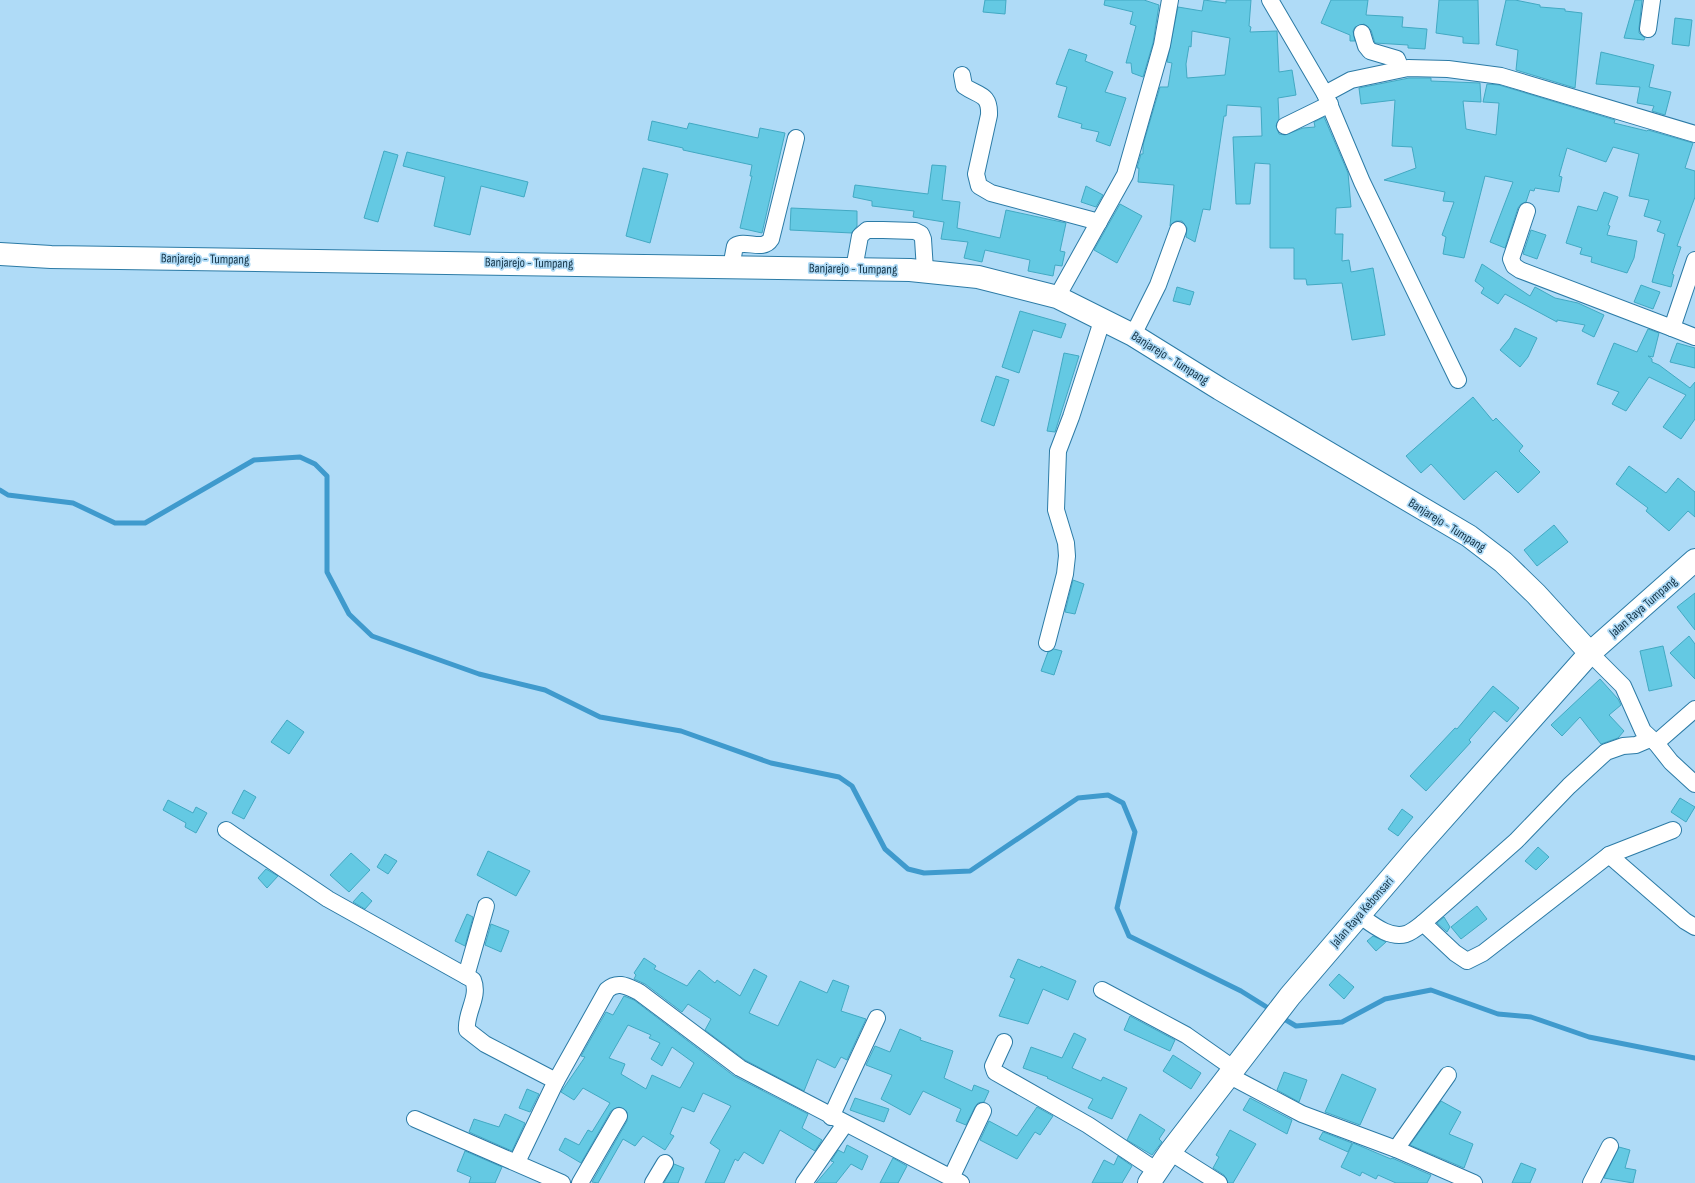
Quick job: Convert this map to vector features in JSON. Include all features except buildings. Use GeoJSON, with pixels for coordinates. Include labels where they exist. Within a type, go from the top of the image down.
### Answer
{"type":"FeatureCollection","features":[{"type":"Feature","properties":{"kind":"main road","name":"Banjarejo - Tumpang"},"geometry":{"type":"LineString","coordinates":[[0,254],[51,257],[925,270],[992,279],[1057,297],[1103,318],[1469,536],[1503,562],[1536,594],[1590,653]]}},
{"type":"Feature","properties":{"kind":"main road","name":"Jalan Raya Tumpang"},"geometry":{"type":"LineString","coordinates":[[1590,653],[1611,636],[1642,605],[1668,586],[1695,560]]}},
{"type":"Feature","properties":{"kind":"main road","name":"Jalan Raya Kebonsari"},"geometry":{"type":"LineString","coordinates":[[1153,1177],[1231,1071],[1290,996],[1359,915],[1590,653]]}},
{"type":"Feature","properties":{"kind":"street"},"geometry":{"type":"LineString","coordinates":[[1057,297],[1122,183],[1129,166],[1162,45],[1170,0]]}},
{"type":"Feature","properties":{"kind":"street"},"geometry":{"type":"LineString","coordinates":[[1270,0],[1330,95],[1362,182],[1458,380]]}},
{"type":"Feature","properties":{"kind":"street"},"geometry":{"type":"LineString","coordinates":[[1648,29],[1652,0]]}},
{"type":"Feature","properties":{"kind":"street"},"geometry":{"type":"LineString","coordinates":[[1362,33],[1366,46],[1370,51],[1397,59],[1401,69]]}},
{"type":"Feature","properties":{"kind":"street"},"geometry":{"type":"LineString","coordinates":[[1286,126],[1351,80],[1408,68],[1448,69],[1501,76],[1695,134]]}},
{"type":"Feature","properties":{"kind":"street"},"geometry":{"type":"LineString","coordinates":[[962,75],[964,86],[984,97],[989,105],[989,115],[976,177],[979,186],[991,193],[1099,222]]}},
{"type":"Feature","properties":{"kind":"street"},"geometry":{"type":"LineString","coordinates":[[730,267],[735,246],[740,244],[763,245],[768,244],[771,239],[796,138]]}},
{"type":"Feature","properties":{"kind":"street"},"geometry":{"type":"LineString","coordinates":[[1527,211],[1511,259],[1514,266],[1520,270],[1695,337]]}},
{"type":"Feature","properties":{"kind":"street"},"geometry":{"type":"LineString","coordinates":[[854,269],[860,236],[868,230],[883,230],[915,231],[921,234],[923,239],[925,270]]}},
{"type":"Feature","properties":{"kind":"street"},"geometry":{"type":"LineString","coordinates":[[1133,335],[1158,286],[1178,230]]}},
{"type":"Feature","properties":{"kind":"street"},"geometry":{"type":"LineString","coordinates":[[1672,328],[1695,260]]}},
{"type":"Feature","properties":{"kind":"street"},"geometry":{"type":"LineString","coordinates":[[1047,643],[1065,574],[1067,556],[1066,543],[1056,510],[1058,451],[1074,409],[1103,318]]}},
{"type":"Feature","properties":{"kind":"street"},"geometry":{"type":"LineString","coordinates":[[1590,653],[1623,686],[1634,714],[1643,731],[1659,740],[1671,762],[1695,784]]}},
{"type":"Feature","properties":{"kind":"street"},"geometry":{"type":"LineString","coordinates":[[1359,915],[1379,928],[1394,934],[1407,933],[1423,923],[1516,841],[1606,752],[1613,749],[1659,740],[1695,709]]}},
{"type":"Feature","properties":{"kind":"street"},"geometry":{"type":"LineString","coordinates":[[226,830],[328,899],[473,980],[476,990],[467,1018],[467,1030],[485,1044],[556,1081]]}},
{"type":"Feature","properties":{"kind":"street"},"geometry":{"type":"LineString","coordinates":[[1423,923],[1466,961],[1483,953],[1609,855],[1673,830]]}},
{"type":"Feature","properties":{"kind":"street"},"geometry":{"type":"LineString","coordinates":[[1609,855],[1685,921],[1695,927]]}},
{"type":"Feature","properties":{"kind":"street"},"geometry":{"type":"LineString","coordinates":[[466,976],[486,906]]}},
{"type":"Feature","properties":{"kind":"street"},"geometry":{"type":"LineString","coordinates":[[517,1162],[556,1081],[607,990],[615,984],[621,984],[639,992],[740,1068],[956,1180],[982,1112]]}},
{"type":"Feature","properties":{"kind":"street"},"geometry":{"type":"LineString","coordinates":[[1102,990],[1186,1035],[1231,1071],[1302,1114],[1396,1149],[1474,1183]]}},
{"type":"Feature","properties":{"kind":"street"},"geometry":{"type":"LineString","coordinates":[[804,1183],[838,1120],[877,1018]]}},
{"type":"Feature","properties":{"kind":"street"},"geometry":{"type":"LineString","coordinates":[[1004,1042],[993,1066],[995,1072],[1088,1125],[1153,1177]]}},
{"type":"Feature","properties":{"kind":"street"},"geometry":{"type":"LineString","coordinates":[[1396,1149],[1448,1076]]}},
{"type":"Feature","properties":{"kind":"street"},"geometry":{"type":"LineString","coordinates":[[580,1183],[618,1116]]}},
{"type":"Feature","properties":{"kind":"street"},"geometry":{"type":"LineString","coordinates":[[415,1119],[517,1162],[544,1179],[562,1183]]}},
{"type":"Feature","properties":{"kind":"street"},"geometry":{"type":"LineString","coordinates":[[1591,1183],[1610,1146]]}},
{"type":"Feature","properties":{"kind":"street"},"geometry":{"type":"LineString","coordinates":[[1170,1152],[1219,1183]]}},
{"type":"Feature","properties":{"kind":"street"},"geometry":{"type":"LineString","coordinates":[[653,1183],[665,1163]]}},
{"type":"Feature","properties":{"kind":"waterway"},"geometry":{"type":"LineString","coordinates":[[0,490],[8,495],[73,503],[115,523],[145,523],[254,460],[300,457],[315,464],[327,476],[327,572],[349,614],[372,636],[479,674],[545,690],[600,717],[681,731],[771,763],[839,777],[852,786],[885,849],[908,869],[924,873],[970,871],[1078,798],[1108,795],[1123,803],[1135,832],[1117,908],[1129,936],[1241,991],[1273,1011]]}},
{"type":"Feature","properties":{"kind":"waterway"},"geometry":{"type":"LineString","coordinates":[[1281,1017],[1296,1026],[1342,1022],[1385,999],[1431,990],[1498,1014],[1531,1017],[1589,1037],[1695,1058]]}}]}
